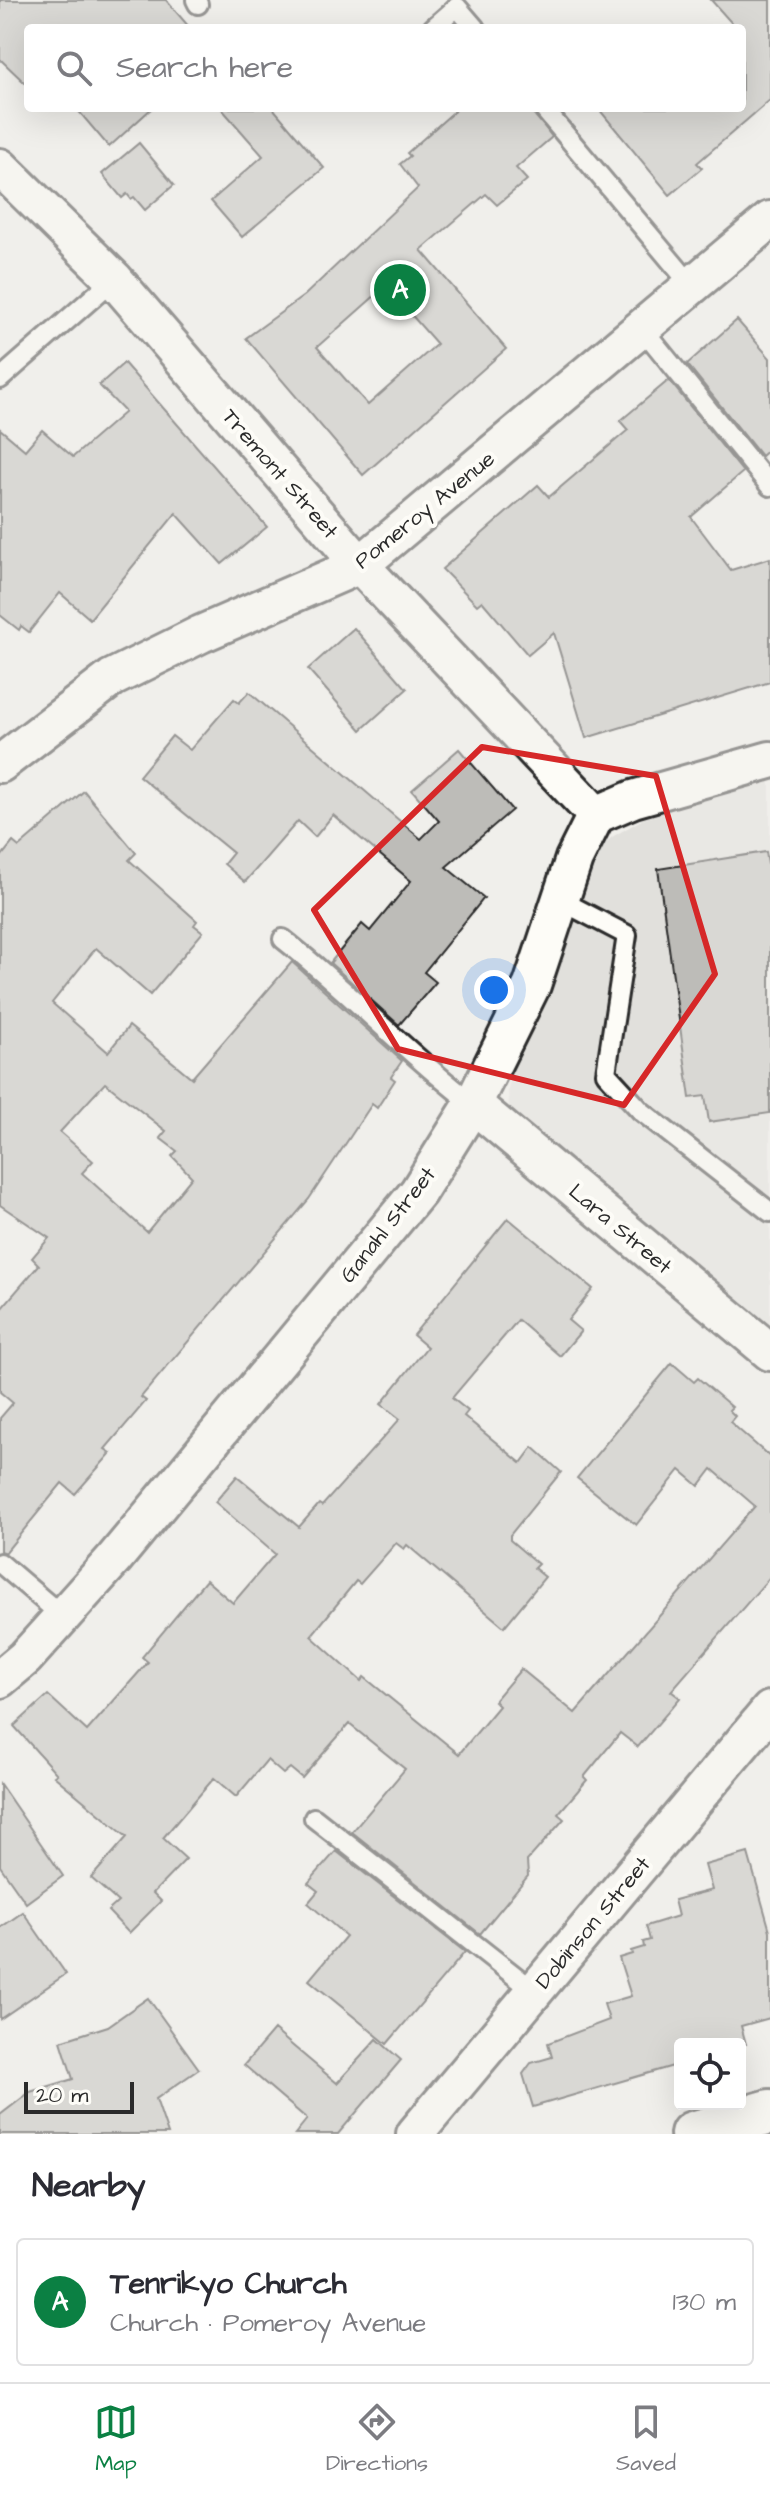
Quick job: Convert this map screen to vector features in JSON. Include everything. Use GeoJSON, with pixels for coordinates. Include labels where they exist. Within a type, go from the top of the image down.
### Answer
{"type":"FeatureCollection","features":[{"type":"Feature","properties":{"kind":"street","name":"Tremont Street"},"geometry":{"type":"LineString","coordinates":[[0,167],[114,279],[360,565],[596,815]]}},
{"type":"Feature","properties":{"kind":"street","name":"Pomeroy Avenue"},"geometry":{"type":"LineString","coordinates":[[0,764],[112,678],[201,634],[360,565],[770,220]]}},
{"type":"Feature","properties":{"kind":"street"},"geometry":{"type":"LineString","coordinates":[[596,815],[633,799],[770,760]]}},
{"type":"Feature","properties":{"kind":"street","name":"Ganahl Street"},"geometry":{"type":"LineString","coordinates":[[0,1679],[25,1658],[62,1616],[418,1192],[473,1104],[532,985],[574,859],[596,815]]}},
{"type":"Feature","properties":{"kind":"street","name":"Lara Street"},"geometry":{"type":"LineString","coordinates":[[473,1104],[770,1352]]}},
{"type":"Feature","properties":{"kind":"street","name":"Dobinson Street"},"geometry":{"type":"LineString","coordinates":[[415,2134],[770,1710]]}},
{"type":"Feature","properties":{"kind":"street"},"geometry":{"type":"LineString","coordinates":[[693,2134],[770,2112]]}},
{"type":"Feature","properties":{"kind":"lane"},"geometry":{"type":"LineString","coordinates":[[438,24],[457,7],[472,24]]}},
{"type":"Feature","properties":{"kind":"lane"},"geometry":{"type":"LineString","coordinates":[[546,112],[692,286]]}},
{"type":"Feature","properties":{"kind":"lane"},"geometry":{"type":"LineString","coordinates":[[0,379],[114,279]]}},
{"type":"Feature","properties":{"kind":"lane"},"geometry":{"type":"LineString","coordinates":[[642,328],[770,486]]}},
{"type":"Feature","properties":{"kind":"lane"},"geometry":{"type":"LineString","coordinates":[[560,900],[627,935],[606,1073],[641,1111],[770,1212]]}},
{"type":"Feature","properties":{"kind":"lane"},"geometry":{"type":"LineString","coordinates":[[283,939],[333,978],[361,1009],[430,1071],[473,1104]]}},
{"type":"Feature","properties":{"kind":"lane"},"geometry":{"type":"LineString","coordinates":[[0,1563],[62,1616]]}},
{"type":"Feature","properties":{"kind":"lane"},"geometry":{"type":"LineString","coordinates":[[314,1818],[534,1991]]}},
{"type":"Feature","properties":{"kind":"highlighted area"},"geometry":{"type":"Polygon","coordinates":[[[482,747],[656,776],[715,974],[624,1105],[398,1049],[314,910],[482,747]]]}},
{"type":"Feature","properties":{"kind":"shaded area"},"geometry":{"type":"Polygon","coordinates":[[[770,781],[770,1338],[522,1129],[509,1110],[508,1089],[517,1054],[592,857],[612,837],[643,819],[770,781]]]}},
{"type":"Feature","properties":{"kind":"building"},"geometry":{"type":"Polygon","coordinates":[[[0,0],[166,0],[187,24],[24,24],[24,82],[0,59],[0,0]]]}},
{"type":"Feature","properties":{"kind":"building"},"geometry":{"type":"Polygon","coordinates":[[[711,0],[770,0],[770,100],[697,163],[702,168],[670,195],[601,112],[746,112],[746,24],[732,24],[711,0]]]}},
{"type":"Feature","properties":{"kind":"building"},"geometry":{"type":"Polygon","coordinates":[[[79,112],[148,112],[109,147],[79,112]]]}},
{"type":"Feature","properties":{"kind":"building"},"geometry":{"type":"Polygon","coordinates":[[[224,112],[276,112],[324,168],[242,237],[211,201],[263,156],[224,112]]]}},
{"type":"Feature","properties":{"kind":"building"},"geometry":{"type":"Polygon","coordinates":[[[453,112],[534,112],[552,137],[516,168],[527,180],[497,205],[486,194],[421,250],[506,349],[363,475],[246,338],[305,295],[418,188],[400,164],[410,156],[407,153],[453,112]],[[386,286],[317,347],[368,405],[437,344],[386,286]]]}},
{"type":"Feature","properties":{"kind":"building"},"geometry":{"type":"Polygon","coordinates":[[[139,143],[174,185],[145,210],[134,197],[131,199],[127,194],[122,198],[102,174],[139,143]]]}},
{"type":"Feature","properties":{"kind":"building"},"geometry":{"type":"Polygon","coordinates":[[[737,320],[770,358],[770,448],[761,456],[687,364],[737,320]]]}},
{"type":"Feature","properties":{"kind":"building"},"geometry":{"type":"Polygon","coordinates":[[[124,363],[267,527],[222,564],[176,513],[90,619],[60,593],[29,632],[21,626],[19,630],[0,615],[0,429],[25,450],[42,430],[73,457],[125,412],[99,385],[124,363]]]}},
{"type":"Feature","properties":{"kind":"building"},"geometry":{"type":"Polygon","coordinates":[[[669,380],[743,472],[691,517],[731,570],[770,558],[770,682],[586,738],[554,633],[528,655],[482,601],[477,605],[442,569],[538,485],[549,497],[628,430],[620,421],[669,380]]]}},
{"type":"Feature","properties":{"kind":"building"},"geometry":{"type":"Polygon","coordinates":[[[354,628],[407,689],[361,730],[308,669],[354,628]]]}},
{"type":"Feature","properties":{"kind":"building"},"geometry":{"type":"Polygon","coordinates":[[[249,692],[421,839],[439,821],[412,790],[459,749],[512,810],[446,867],[484,898],[424,972],[436,982],[399,1025],[330,963],[362,924],[370,931],[411,881],[333,815],[315,837],[298,821],[245,882],[224,864],[233,853],[139,776],[172,736],[190,750],[234,699],[239,703],[249,692]]]}},
{"type":"Feature","properties":{"kind":"building"},"geometry":{"type":"Polygon","coordinates":[[[84,791],[136,853],[129,860],[197,921],[194,925],[203,932],[150,995],[96,948],[52,1003],[108,1052],[129,1026],[192,1078],[292,962],[402,1061],[391,1077],[395,1080],[377,1108],[372,1104],[309,1199],[141,1397],[146,1401],[105,1449],[111,1453],[75,1494],[62,1483],[5,1553],[0,1551],[0,1418],[13,1403],[0,1392],[0,1310],[39,1265],[32,1258],[49,1238],[0,1205],[0,858],[13,842],[19,847],[84,791]],[[105,1083],[60,1132],[93,1161],[82,1173],[147,1232],[192,1177],[172,1156],[177,1151],[160,1138],[166,1131],[105,1083]]]}},
{"type":"Feature","properties":{"kind":"building"},"geometry":{"type":"Polygon","coordinates":[[[766,852],[770,876],[770,1113],[709,1122],[705,1096],[690,1098],[658,869],[766,852]]]}},
{"type":"Feature","properties":{"kind":"building"},"geometry":{"type":"Polygon","coordinates":[[[508,1218],[593,1289],[568,1320],[581,1331],[560,1356],[518,1320],[452,1398],[468,1411],[464,1416],[521,1463],[533,1447],[561,1472],[510,1535],[510,1540],[538,1564],[534,1568],[545,1577],[504,1627],[407,1545],[404,1549],[396,1543],[360,1584],[356,1581],[311,1636],[361,1681],[364,1677],[459,1754],[499,1706],[494,1701],[521,1669],[575,1713],[755,1506],[712,1469],[699,1486],[680,1470],[636,1525],[577,1478],[672,1363],[694,1382],[698,1378],[732,1407],[729,1410],[735,1416],[730,1422],[770,1457],[770,1577],[671,1691],[680,1698],[638,1747],[620,1733],[584,1777],[587,1780],[558,1814],[564,1819],[527,1861],[528,1876],[480,1934],[352,1832],[405,1769],[349,1724],[302,1778],[290,1768],[283,1774],[267,1760],[236,1797],[214,1778],[163,1838],[186,1859],[153,1893],[161,1901],[129,1933],[108,1911],[118,1902],[91,1878],[127,1837],[54,1776],[57,1774],[14,1726],[48,1695],[87,1731],[148,1662],[142,1657],[206,1580],[233,1603],[275,1554],[215,1502],[237,1476],[299,1527],[319,1504],[322,1506],[400,1419],[381,1404],[427,1347],[413,1335],[508,1218]]]}},
{"type":"Feature","properties":{"kind":"building"},"geometry":{"type":"Polygon","coordinates":[[[0,1784],[63,1876],[26,1903],[0,1866],[0,1784]]]}},
{"type":"Feature","properties":{"kind":"building"},"geometry":{"type":"Polygon","coordinates":[[[336,1851],[465,1952],[387,2044],[309,1980],[346,1936],[308,1903],[318,1891],[308,1883],[336,1851]]]}},
{"type":"Feature","properties":{"kind":"building"},"geometry":{"type":"Polygon","coordinates":[[[748,1853],[770,1931],[770,2018],[741,2026],[744,2038],[674,2038],[674,2066],[533,2107],[523,2074],[531,2063],[552,2057],[548,2043],[609,2020],[604,2004],[631,1996],[619,1958],[632,1954],[631,1951],[644,1947],[643,1942],[650,1940],[646,1926],[678,1916],[674,1900],[712,1890],[705,1865],[748,1853]]]}},
{"type":"Feature","properties":{"kind":"building"},"geometry":{"type":"Polygon","coordinates":[[[23,1912],[66,1974],[0,2019],[0,1928],[23,1912]]]}},
{"type":"Feature","properties":{"kind":"building"},"geometry":{"type":"Polygon","coordinates":[[[148,1998],[199,2069],[156,2099],[168,2134],[0,2134],[0,2115],[30,2092],[73,2079],[61,2041],[108,2026],[148,1998]]]}},
{"type":"Feature","properties":{"kind":"building"},"geometry":{"type":"Polygon","coordinates":[[[274,2030],[337,2083],[377,2039],[401,2060],[338,2134],[295,2134],[307,2119],[244,2065],[274,2030]]]}},
{"type":"Feature","properties":{"kind":"place","name":"Tenrikyo Church"},"geometry":{"type":"Point","coordinates":[400,290]}}]}
